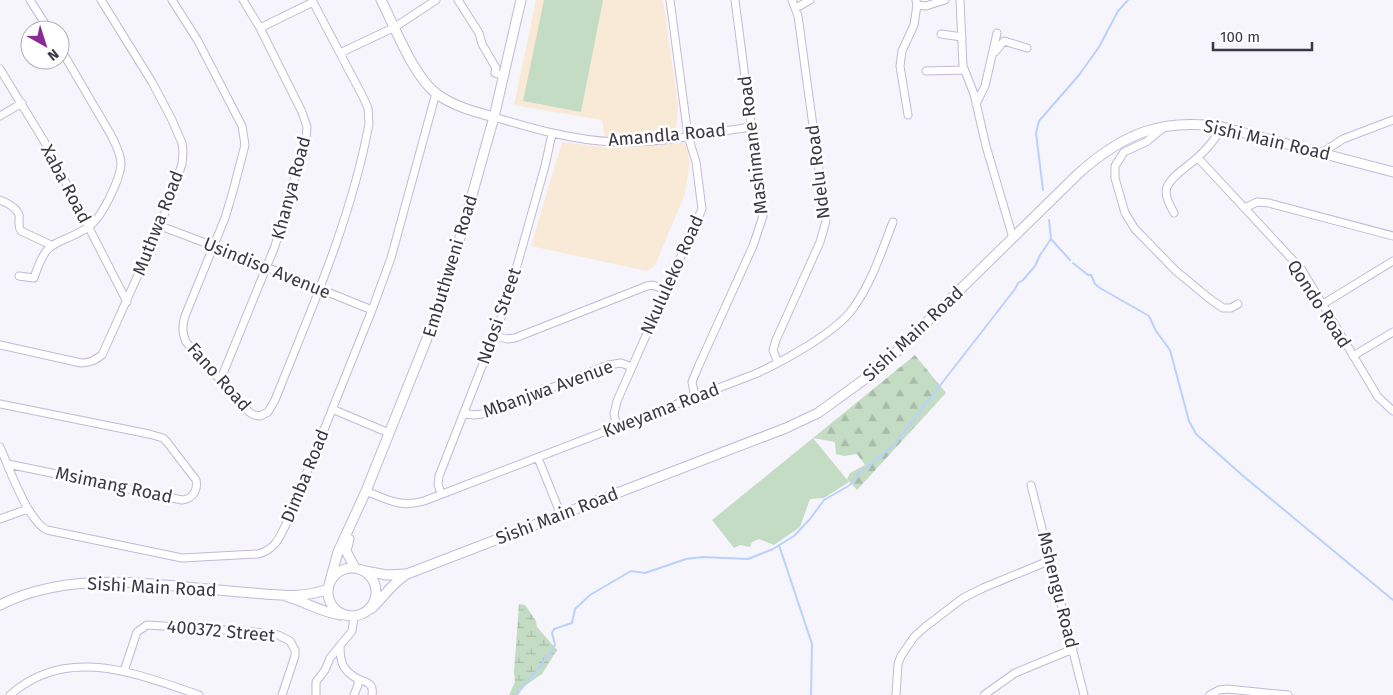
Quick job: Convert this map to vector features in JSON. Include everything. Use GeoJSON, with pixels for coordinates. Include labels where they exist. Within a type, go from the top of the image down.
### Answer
{"type":"FeatureCollection","features":[{"type":"Feature","properties":{"kind":"street"},"geometry":{"type":"LineString","coordinates":[[30,0],[43,20]]}},
{"type":"Feature","properties":{"kind":"street","name":"Muthwa Road"},"geometry":{"type":"LineString","coordinates":[[0,346],[75,362],[87,363],[96,360],[102,355],[160,226],[182,164],[182,143],[172,120],[152,82],[101,0]]}},
{"type":"Feature","properties":{"kind":"street","name":"Fano Road"},"geometry":{"type":"LineString","coordinates":[[172,0],[198,41],[242,126],[246,138],[233,191],[214,245],[185,316],[182,334],[186,342],[220,381],[252,414],[260,416],[268,412],[275,400],[319,290],[340,233],[369,124],[368,108],[363,97],[312,1]]}},
{"type":"Feature","properties":{"kind":"street","name":"Khanya Road"},"geometry":{"type":"LineString","coordinates":[[220,381],[267,268],[289,200],[306,139],[307,127],[302,112],[260,28],[243,0]]}},
{"type":"Feature","properties":{"kind":"street"},"geometry":{"type":"LineString","coordinates":[[381,0],[421,76],[436,93],[458,105],[494,117]]}},
{"type":"Feature","properties":{"kind":"street"},"geometry":{"type":"LineString","coordinates":[[340,53],[395,27],[436,0]]}},
{"type":"Feature","properties":{"kind":"street"},"geometry":{"type":"LineString","coordinates":[[458,0],[479,33],[482,44],[496,68],[495,72],[504,76]]}},
{"type":"Feature","properties":{"kind":"street","name":"Embuthweni Road"},"geometry":{"type":"LineString","coordinates":[[329,585],[338,552],[366,491],[426,341],[448,279],[494,117],[521,0]]}},
{"type":"Feature","properties":{"kind":"street","name":"Nkululeko Road"},"geometry":{"type":"LineString","coordinates":[[616,427],[614,419],[615,407],[702,209],[696,162],[688,136],[670,0]]}},
{"type":"Feature","properties":{"kind":"street","name":"Mashimane Road"},"geometry":{"type":"LineString","coordinates":[[695,397],[692,382],[696,371],[753,246],[763,216],[735,0]]}},
{"type":"Feature","properties":{"kind":"street","name":"Ndelu Road"},"geometry":{"type":"LineString","coordinates":[[778,363],[773,350],[776,340],[820,242],[826,221],[796,8],[792,0]]}},
{"type":"Feature","properties":{"kind":"street"},"geometry":{"type":"LineString","coordinates":[[796,8],[810,0]]}},
{"type":"Feature","properties":{"kind":"street"},"geometry":{"type":"LineString","coordinates":[[908,116],[900,66],[902,51],[914,25],[917,3],[926,6],[945,0]]}},
{"type":"Feature","properties":{"kind":"street"},"geometry":{"type":"LineString","coordinates":[[960,0],[961,50],[964,70],[976,104],[986,146],[1013,238]]}},
{"type":"Feature","properties":{"kind":"street"},"geometry":{"type":"LineString","coordinates":[[260,28],[312,1]]}},
{"type":"Feature","properties":{"kind":"street"},"geometry":{"type":"LineString","coordinates":[[976,104],[985,86],[997,33]]}},
{"type":"Feature","properties":{"kind":"street"},"geometry":{"type":"LineString","coordinates":[[941,34],[962,37]]}},
{"type":"Feature","properties":{"kind":"street"},"geometry":{"type":"LineString","coordinates":[[993,54],[1004,41],[1027,48]]}},
{"type":"Feature","properties":{"kind":"street"},"geometry":{"type":"LineString","coordinates":[[19,276],[34,278],[43,253],[51,245],[89,228],[104,207],[116,183],[121,165],[120,157],[111,135],[70,64]]}},
{"type":"Feature","properties":{"kind":"street","name":"Xaba Road"},"geometry":{"type":"LineString","coordinates":[[0,69],[47,146],[127,302]]}},
{"type":"Feature","properties":{"kind":"street"},"geometry":{"type":"LineString","coordinates":[[926,71],[964,70]]}},
{"type":"Feature","properties":{"kind":"street","name":"Dimba Road"},"geometry":{"type":"LineString","coordinates":[[0,447],[28,509],[37,524],[47,530],[188,558],[265,552],[274,546],[282,534],[391,258],[436,93]]}},
{"type":"Feature","properties":{"kind":"street"},"geometry":{"type":"LineString","coordinates":[[0,116],[22,103]]}},
{"type":"Feature","properties":{"kind":"street","name":"Amandla Road"},"geometry":{"type":"LineString","coordinates":[[494,117],[552,134],[595,141],[616,142],[660,140],[751,127]]}},
{"type":"Feature","properties":{"kind":"street"},"geometry":{"type":"LineString","coordinates":[[1323,152],[1344,139],[1393,120]]}},
{"type":"Feature","properties":{"kind":"street","name":"Sishi Main Road"},"geometry":{"type":"LineString","coordinates":[[371,609],[393,583],[407,574],[786,428],[818,413],[880,368],[1079,173],[1102,154],[1128,137],[1166,126],[1200,123],[1222,126],[1393,172]]}},
{"type":"Feature","properties":{"kind":"street"},"geometry":{"type":"LineString","coordinates":[[1166,126],[1146,142],[1124,152],[1115,166],[1115,178],[1125,213],[1131,225],[1176,271],[1210,299],[1223,308],[1231,308],[1238,304]]}},
{"type":"Feature","properties":{"kind":"street"},"geometry":{"type":"LineString","coordinates":[[1174,213],[1166,193],[1167,187],[1177,175],[1198,158],[1215,139],[1222,126]]}},
{"type":"Feature","properties":{"kind":"street","name":"Ndosi Street"},"geometry":{"type":"LineString","coordinates":[[441,494],[438,484],[439,476],[494,336],[519,260],[552,134]]}},
{"type":"Feature","properties":{"kind":"street","name":"Qondo Road"},"geometry":{"type":"LineString","coordinates":[[1198,158],[1302,270],[1378,397],[1392,407]]}},
{"type":"Feature","properties":{"kind":"street"},"geometry":{"type":"LineString","coordinates":[[0,200],[16,211],[19,216],[18,227],[21,231],[51,245]]}},
{"type":"Feature","properties":{"kind":"street"},"geometry":{"type":"LineString","coordinates":[[1245,208],[1257,202],[1269,202],[1393,236]]}},
{"type":"Feature","properties":{"kind":"street","name":"Kweyama Road"},"geometry":{"type":"LineString","coordinates":[[366,491],[404,505],[413,504],[756,374],[778,363],[793,355],[834,326],[854,308],[893,222]]}},
{"type":"Feature","properties":{"kind":"street","name":"Usindiso Avenue"},"geometry":{"type":"LineString","coordinates":[[160,226],[214,245],[319,290],[372,310]]}},
{"type":"Feature","properties":{"kind":"street"},"geometry":{"type":"LineString","coordinates":[[1323,304],[1393,261]]}},
{"type":"Feature","properties":{"kind":"street"},"geometry":{"type":"LineString","coordinates":[[494,336],[507,339],[515,338],[654,284],[666,290]]}},
{"type":"Feature","properties":{"kind":"street"},"geometry":{"type":"LineString","coordinates":[[1354,356],[1393,332]]}},
{"type":"Feature","properties":{"kind":"street","name":"Mbanjwa Avenue"},"geometry":{"type":"LineString","coordinates":[[464,413],[474,415],[489,413],[608,365],[621,363],[632,367]]}},
{"type":"Feature","properties":{"kind":"street","name":"Msimang Road"},"geometry":{"type":"LineString","coordinates":[[0,404],[164,438],[196,480],[197,485],[190,498],[182,500],[8,464]]}},
{"type":"Feature","properties":{"kind":"street"},"geometry":{"type":"LineString","coordinates":[[332,409],[389,433]]}},
{"type":"Feature","properties":{"kind":"street"},"geometry":{"type":"LineString","coordinates":[[538,458],[561,515]]}},
{"type":"Feature","properties":{"kind":"street","name":"Mshengu Road"},"geometry":{"type":"LineString","coordinates":[[1031,485],[1084,695]]}},
{"type":"Feature","properties":{"kind":"street"},"geometry":{"type":"LineString","coordinates":[[0,519],[28,509]]}},
{"type":"Feature","properties":{"kind":"street","name":"Embuthweni Road"},"geometry":{"type":"LineString","coordinates":[[352,524],[346,552],[359,569]]}},
{"type":"Feature","properties":{"kind":"street"},"geometry":{"type":"LineString","coordinates":[[896,695],[898,664],[901,656],[914,637],[925,627],[963,598],[1051,560]]}},
{"type":"Feature","properties":{"kind":"street"},"geometry":{"type":"LineString","coordinates":[[359,569],[371,576],[377,592],[375,601],[371,609],[363,614],[354,617],[344,616],[331,605],[328,597],[329,585],[340,570],[359,569]]}},
{"type":"Feature","properties":{"kind":"street","name":"Sishi Main Road"},"geometry":{"type":"LineString","coordinates":[[359,569],[387,576],[407,574]]}},
{"type":"Feature","properties":{"kind":"street","name":"Sishi Main Road"},"geometry":{"type":"LineString","coordinates":[[0,606],[30,593],[51,587],[98,582],[278,595],[309,595],[329,585]]}},
{"type":"Feature","properties":{"kind":"street","name":"Sishi Main Road"},"geometry":{"type":"LineString","coordinates":[[278,595],[307,603],[328,613],[344,616]]}},
{"type":"Feature","properties":{"kind":"street"},"geometry":{"type":"LineString","coordinates":[[316,695],[316,682],[325,670],[330,658],[352,631],[354,617]]}},
{"type":"Feature","properties":{"kind":"street","name":"400372 Street"},"geometry":{"type":"LineString","coordinates":[[124,671],[137,632],[147,625],[270,634],[285,637],[295,650],[295,656],[282,695]]}},
{"type":"Feature","properties":{"kind":"street"},"geometry":{"type":"LineString","coordinates":[[340,646],[344,670],[358,679],[368,682],[373,689],[372,695]]}},
{"type":"Feature","properties":{"kind":"street"},"geometry":{"type":"LineString","coordinates":[[984,695],[1015,673],[1073,649]]}},
{"type":"Feature","properties":{"kind":"street"},"geometry":{"type":"LineString","coordinates":[[10,695],[17,689],[43,675],[68,668],[90,666],[108,667],[124,671],[199,695]]}},
{"type":"Feature","properties":{"kind":"street"},"geometry":{"type":"LineString","coordinates":[[354,695],[358,679]]}},
{"type":"Feature","properties":{"kind":"street"},"geometry":{"type":"LineString","coordinates":[[1210,695],[1219,690],[1227,689],[1288,695]]}},
{"type":"Feature","properties":{"kind":"shaded area"},"geometry":{"type":"Polygon","coordinates":[[[536,0],[663,0],[678,105],[676,129],[605,137],[602,120],[514,105],[536,0]]]}},
{"type":"Feature","properties":{"kind":"shaded area"},"geometry":{"type":"Polygon","coordinates":[[[562,142],[612,148],[685,143],[690,161],[685,194],[655,265],[647,271],[531,246],[562,142]]]}},
{"type":"Feature","properties":{"kind":"green space"},"geometry":{"type":"Polygon","coordinates":[[[544,0],[603,0],[581,112],[523,101],[544,0]]]}},
{"type":"Feature","properties":{"kind":"green space"},"geometry":{"type":"Polygon","coordinates":[[[915,355],[946,393],[857,490],[847,479],[850,473],[865,465],[857,454],[844,456],[836,454],[835,442],[813,438],[915,355]]]}},
{"type":"Feature","properties":{"kind":"green space"},"geometry":{"type":"Polygon","coordinates":[[[813,438],[849,482],[824,498],[810,499],[800,527],[774,545],[759,539],[752,542],[750,547],[740,545],[734,548],[712,520],[813,438]]]}},
{"type":"Feature","properties":{"kind":"green space"},"geometry":{"type":"Polygon","coordinates":[[[519,604],[525,605],[536,621],[537,627],[557,650],[542,674],[523,687],[518,695],[509,695],[515,682],[514,672],[519,604]]]}},
{"type":"Feature","properties":{"kind":"waterway"},"geometry":{"type":"LineString","coordinates":[[1043,190],[1036,133],[1039,121],[1079,75],[1099,47],[1118,11],[1128,0]]}},
{"type":"Feature","properties":{"kind":"waterway"},"geometry":{"type":"LineString","coordinates":[[1049,220],[1051,239],[1070,260]]}},
{"type":"Feature","properties":{"kind":"waterway"},"geometry":{"type":"LineString","coordinates":[[516,695],[539,668],[555,645],[552,633],[554,629],[572,623],[575,609],[590,595],[631,571],[645,573],[686,559],[702,557],[748,559],[773,549],[794,536],[824,500],[850,485],[858,474],[893,446],[1018,283],[1035,266],[1051,239]]}},
{"type":"Feature","properties":{"kind":"waterway"},"geometry":{"type":"LineString","coordinates":[[1073,263],[1088,275],[1091,275],[1095,284],[1100,288],[1149,316],[1156,331],[1170,350],[1189,421],[1196,434],[1242,475],[1393,600]]}},
{"type":"Feature","properties":{"kind":"waterway"},"geometry":{"type":"LineString","coordinates":[[779,545],[812,644],[811,695]]}}]}
